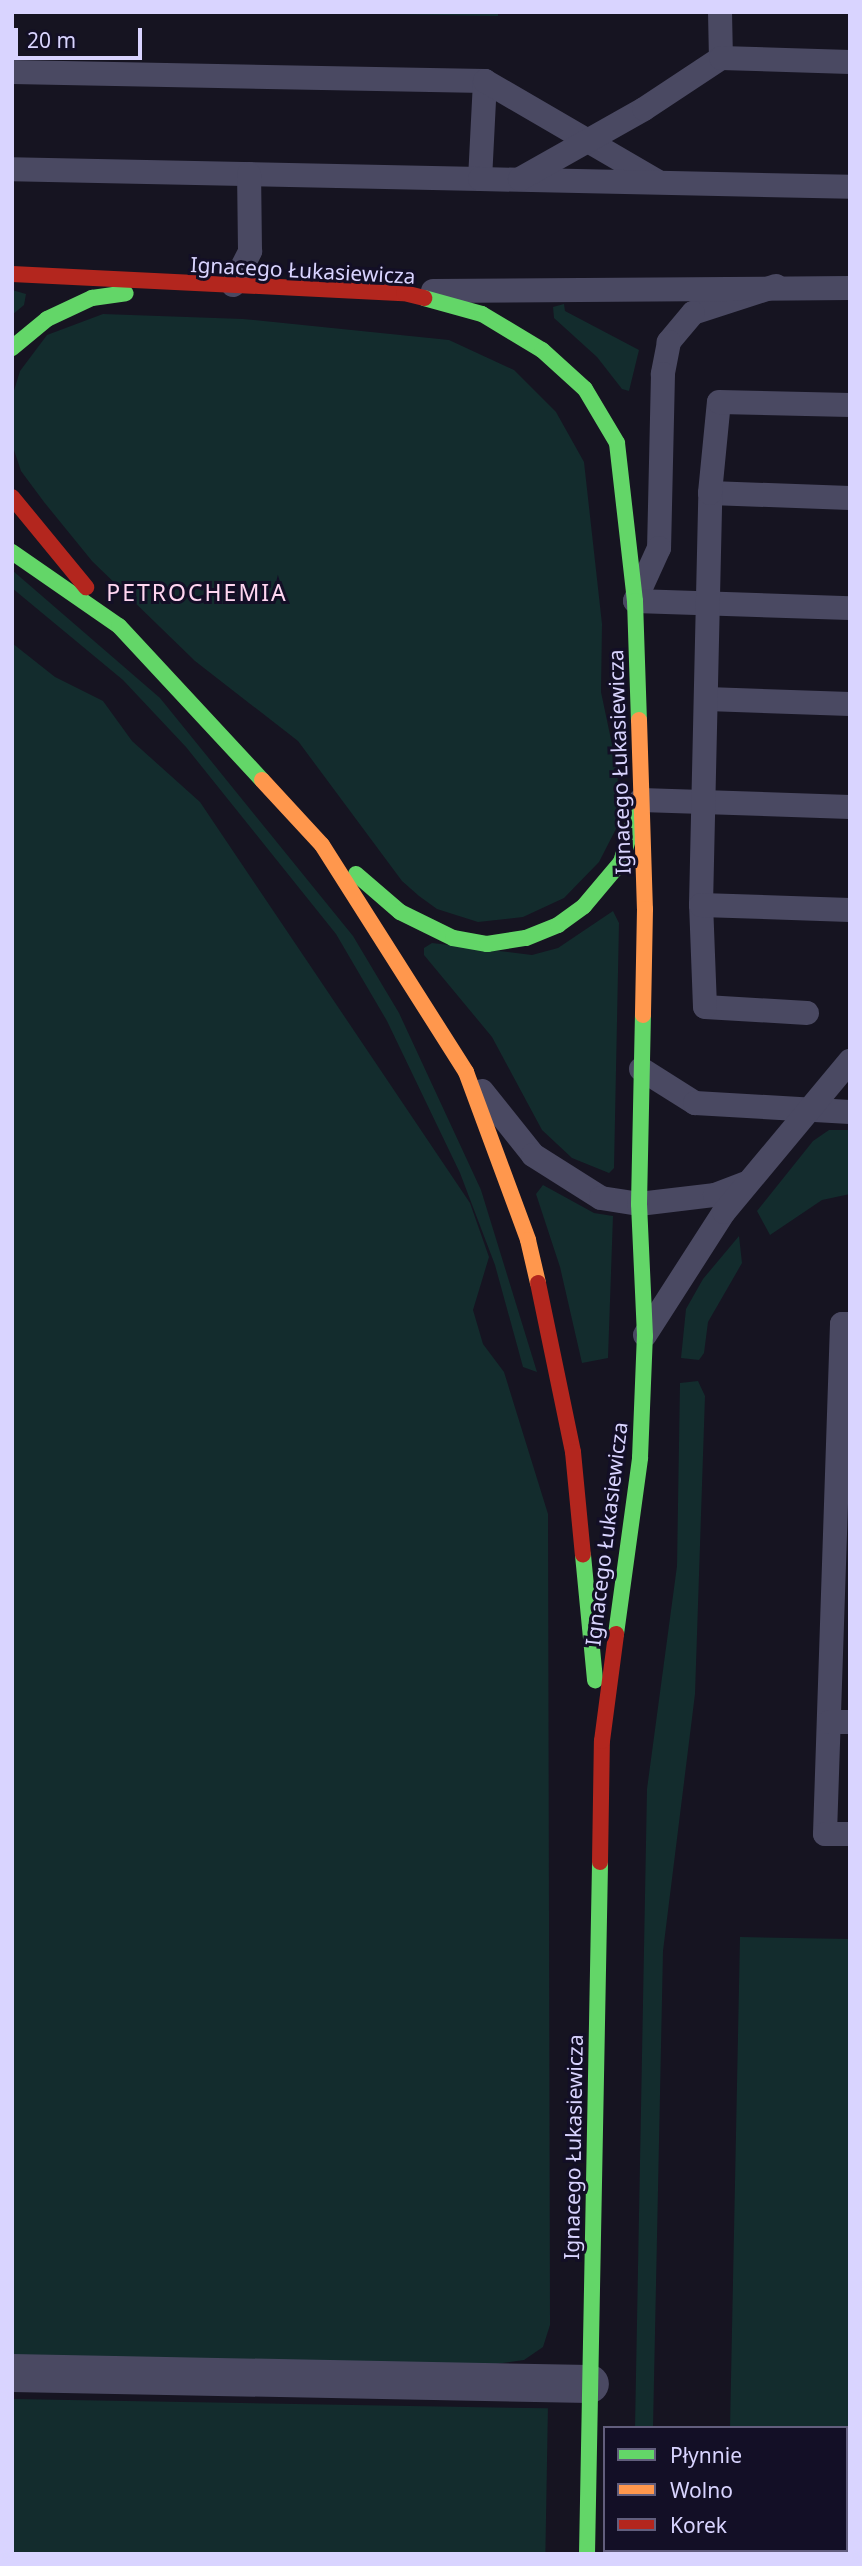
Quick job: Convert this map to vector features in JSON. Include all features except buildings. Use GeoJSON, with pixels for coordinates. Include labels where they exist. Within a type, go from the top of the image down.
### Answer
{"type":"FeatureCollection","features":[{"type":"Feature","properties":{"kind":"main road","name":"Ignacego Łukasiewicza"},"geometry":{"type":"LineString","coordinates":[[12,274],[180,285],[404,293],[482,314],[542,350],[585,389],[617,443],[635,601],[645,908],[639,1204],[645,1336],[640,1458],[602,1741],[586,2554]]}},
{"type":"Feature","properties":{"kind":"main road"},"geometry":{"type":"LineString","coordinates":[[12,348],[47,319],[92,298],[180,285]]}},
{"type":"Feature","properties":{"kind":"main road"},"geometry":{"type":"LineString","coordinates":[[12,497],[118,626]]}},
{"type":"Feature","properties":{"kind":"main road","name":"Ignacego Łukasiewicza"},"geometry":{"type":"LineString","coordinates":[[12,552],[118,626],[322,845],[466,1072],[528,1240],[560,1376],[573,1452],[602,1741]]}},
{"type":"Feature","properties":{"kind":"main road"},"geometry":{"type":"LineString","coordinates":[[322,845],[400,912],[453,938],[487,944],[526,938],[558,925],[584,906],[621,862],[641,800]]}},
{"type":"Feature","properties":{"kind":"street"},"geometry":{"type":"LineString","coordinates":[[12,2373],[590,2385]]}},
{"type":"Feature","properties":{"kind":"lane"},"geometry":{"type":"LineString","coordinates":[[720,12],[721,58]]}},
{"type":"Feature","properties":{"kind":"lane"},"geometry":{"type":"LineString","coordinates":[[518,180],[587,142],[721,58],[850,62]]}},
{"type":"Feature","properties":{"kind":"lane"},"geometry":{"type":"LineString","coordinates":[[12,72],[485,81],[661,183]]}},
{"type":"Feature","properties":{"kind":"lane"},"geometry":{"type":"LineString","coordinates":[[480,179],[485,81]]}},
{"type":"Feature","properties":{"kind":"lane"},"geometry":{"type":"LineString","coordinates":[[12,169],[850,187]]}},
{"type":"Feature","properties":{"kind":"lane"},"geometry":{"type":"LineString","coordinates":[[233,285],[250,251],[249,174]]}},
{"type":"Feature","properties":{"kind":"lane"},"geometry":{"type":"LineString","coordinates":[[776,286],[693,313],[668,342],[663,374],[659,548],[635,601],[850,608]]}},
{"type":"Feature","properties":{"kind":"lane"},"geometry":{"type":"LineString","coordinates":[[404,293],[776,286],[850,288]]}},
{"type":"Feature","properties":{"kind":"lane"},"geometry":{"type":"LineString","coordinates":[[807,1013],[705,1007],[701,905],[710,494],[719,402],[850,405]]}},
{"type":"Feature","properties":{"kind":"lane"},"geometry":{"type":"LineString","coordinates":[[710,494],[850,498]]}},
{"type":"Feature","properties":{"kind":"lane"},"geometry":{"type":"LineString","coordinates":[[707,699],[850,704]]}},
{"type":"Feature","properties":{"kind":"lane"},"geometry":{"type":"LineString","coordinates":[[641,800],[850,807]]}},
{"type":"Feature","properties":{"kind":"lane"},"geometry":{"type":"LineString","coordinates":[[701,905],[850,910]]}},
{"type":"Feature","properties":{"kind":"lane"},"geometry":{"type":"LineString","coordinates":[[645,1336],[748,1183],[850,1061]]}},
{"type":"Feature","properties":{"kind":"lane"},"geometry":{"type":"LineString","coordinates":[[641,1069],[695,1103],[747,1109],[850,1112]]}},
{"type":"Feature","properties":{"kind":"lane"},"geometry":{"type":"LineString","coordinates":[[466,1072],[533,1155],[601,1198],[639,1204],[715,1195],[748,1183]]}},
{"type":"Feature","properties":{"kind":"lane"},"geometry":{"type":"LineString","coordinates":[[850,1325],[842,1324],[845,1418],[839,1722],[825,1834],[850,1834]]}},
{"type":"Feature","properties":{"kind":"green space"},"geometry":{"type":"Polygon","coordinates":[[[277,12],[498,12],[498,16],[277,12]]]}},
{"type":"Feature","properties":{"kind":"green space"},"geometry":{"type":"Polygon","coordinates":[[[12,290],[26,294],[24,305],[12,315],[12,290]]]}},
{"type":"Feature","properties":{"kind":"green space"},"geometry":{"type":"Polygon","coordinates":[[[564,304],[565,311],[639,350],[629,391],[622,389],[597,357],[554,318],[553,307],[564,304]]]}},
{"type":"Feature","properties":{"kind":"green space"},"geometry":{"type":"Polygon","coordinates":[[[103,314],[243,319],[449,340],[514,370],[556,412],[584,462],[602,624],[601,692],[617,768],[620,821],[599,862],[564,898],[523,917],[478,922],[437,909],[419,896],[402,881],[298,741],[195,661],[92,561],[44,502],[21,471],[12,444],[12,397],[20,371],[47,335],[103,314]]]}},
{"type":"Feature","properties":{"kind":"green space"},"geometry":{"type":"Polygon","coordinates":[[[12,570],[160,698],[353,936],[399,1013],[481,1190],[537,1372],[523,1367],[495,1265],[460,1173],[387,1021],[336,934],[186,747],[123,680],[12,588],[12,570]]]}},
{"type":"Feature","properties":{"kind":"green space"},"geometry":{"type":"Polygon","coordinates":[[[12,643],[55,677],[103,701],[132,741],[200,802],[470,1203],[489,1257],[473,1310],[483,1344],[504,1372],[548,1514],[550,2325],[543,2347],[524,2360],[488,2365],[12,2363],[12,643]]]}},
{"type":"Feature","properties":{"kind":"green space"},"geometry":{"type":"Polygon","coordinates":[[[613,911],[619,923],[614,1168],[609,1173],[572,1158],[542,1130],[492,1037],[424,955],[424,948],[432,943],[532,955],[558,948],[613,911]]]}},
{"type":"Feature","properties":{"kind":"green space"},"geometry":{"type":"Polygon","coordinates":[[[829,1130],[850,1130],[850,1194],[822,1200],[770,1235],[757,1211],[813,1141],[829,1130]]]}},
{"type":"Feature","properties":{"kind":"green space"},"geometry":{"type":"Polygon","coordinates":[[[543,1185],[594,1213],[613,1216],[608,1358],[582,1363],[560,1267],[536,1194],[543,1185]]]}},
{"type":"Feature","properties":{"kind":"green space"},"geometry":{"type":"Polygon","coordinates":[[[739,1236],[742,1263],[708,1322],[704,1353],[699,1360],[681,1358],[686,1309],[703,1279],[739,1236]]]}},
{"type":"Feature","properties":{"kind":"green space"},"geometry":{"type":"Polygon","coordinates":[[[698,1381],[705,1396],[695,1694],[663,1951],[653,2426],[635,2426],[647,1789],[677,1566],[680,1383],[698,1381]]]}},
{"type":"Feature","properties":{"kind":"green space"},"geometry":{"type":"Polygon","coordinates":[[[740,1937],[850,1939],[850,2554],[727,2554],[848,2552],[848,2426],[730,2426],[740,1937]]]}},
{"type":"Feature","properties":{"kind":"green space"},"geometry":{"type":"Polygon","coordinates":[[[12,2399],[548,2408],[545,2554],[12,2554],[12,2399]]]}},
{"type":"Feature","properties":{"kind":"traffic: fast"},"geometry":{"type":"LineString","coordinates":[[12,348],[47,319],[92,298],[126,293]]}},
{"type":"Feature","properties":{"kind":"traffic: fast"},"geometry":{"type":"LineString","coordinates":[[424,298],[482,314],[542,350],[585,389],[617,443],[635,601],[639,720]]}},
{"type":"Feature","properties":{"kind":"traffic: fast"},"geometry":{"type":"LineString","coordinates":[[12,552],[119,626],[262,780]]}},
{"type":"Feature","properties":{"kind":"traffic: fast"},"geometry":{"type":"LineString","coordinates":[[356,874],[400,912],[453,938],[487,944],[526,938],[558,925],[584,906],[621,862],[635,817]]}},
{"type":"Feature","properties":{"kind":"traffic: fast"},"geometry":{"type":"LineString","coordinates":[[616,1634],[640,1458],[645,1336],[639,1204],[643,1015]]}},
{"type":"Feature","properties":{"kind":"traffic: fast"},"geometry":{"type":"LineString","coordinates":[[583,1555],[595,1680]]}},
{"type":"Feature","properties":{"kind":"traffic: fast"},"geometry":{"type":"LineString","coordinates":[[587,2554],[600,1862]]}},
{"type":"Feature","properties":{"kind":"traffic: slow"},"geometry":{"type":"LineString","coordinates":[[639,720],[645,909],[643,1015]]}},
{"type":"Feature","properties":{"kind":"traffic: slow"},"geometry":{"type":"LineString","coordinates":[[262,780],[322,845],[466,1072],[528,1240],[538,1283]]}},
{"type":"Feature","properties":{"kind":"traffic: jam"},"geometry":{"type":"LineString","coordinates":[[12,274],[404,293],[424,298]]}},
{"type":"Feature","properties":{"kind":"traffic: jam"},"geometry":{"type":"LineString","coordinates":[[12,497],[86,587]]}},
{"type":"Feature","properties":{"kind":"traffic: jam"},"geometry":{"type":"LineString","coordinates":[[538,1283],[573,1452],[583,1555]]}},
{"type":"Feature","properties":{"kind":"traffic: jam"},"geometry":{"type":"LineString","coordinates":[[600,1862],[602,1741],[616,1634]]}},
{"type":"Feature","properties":{"kind":"district","name":"PETROCHEMIA"},"geometry":{"type":"Point","coordinates":[197,592]}}]}
